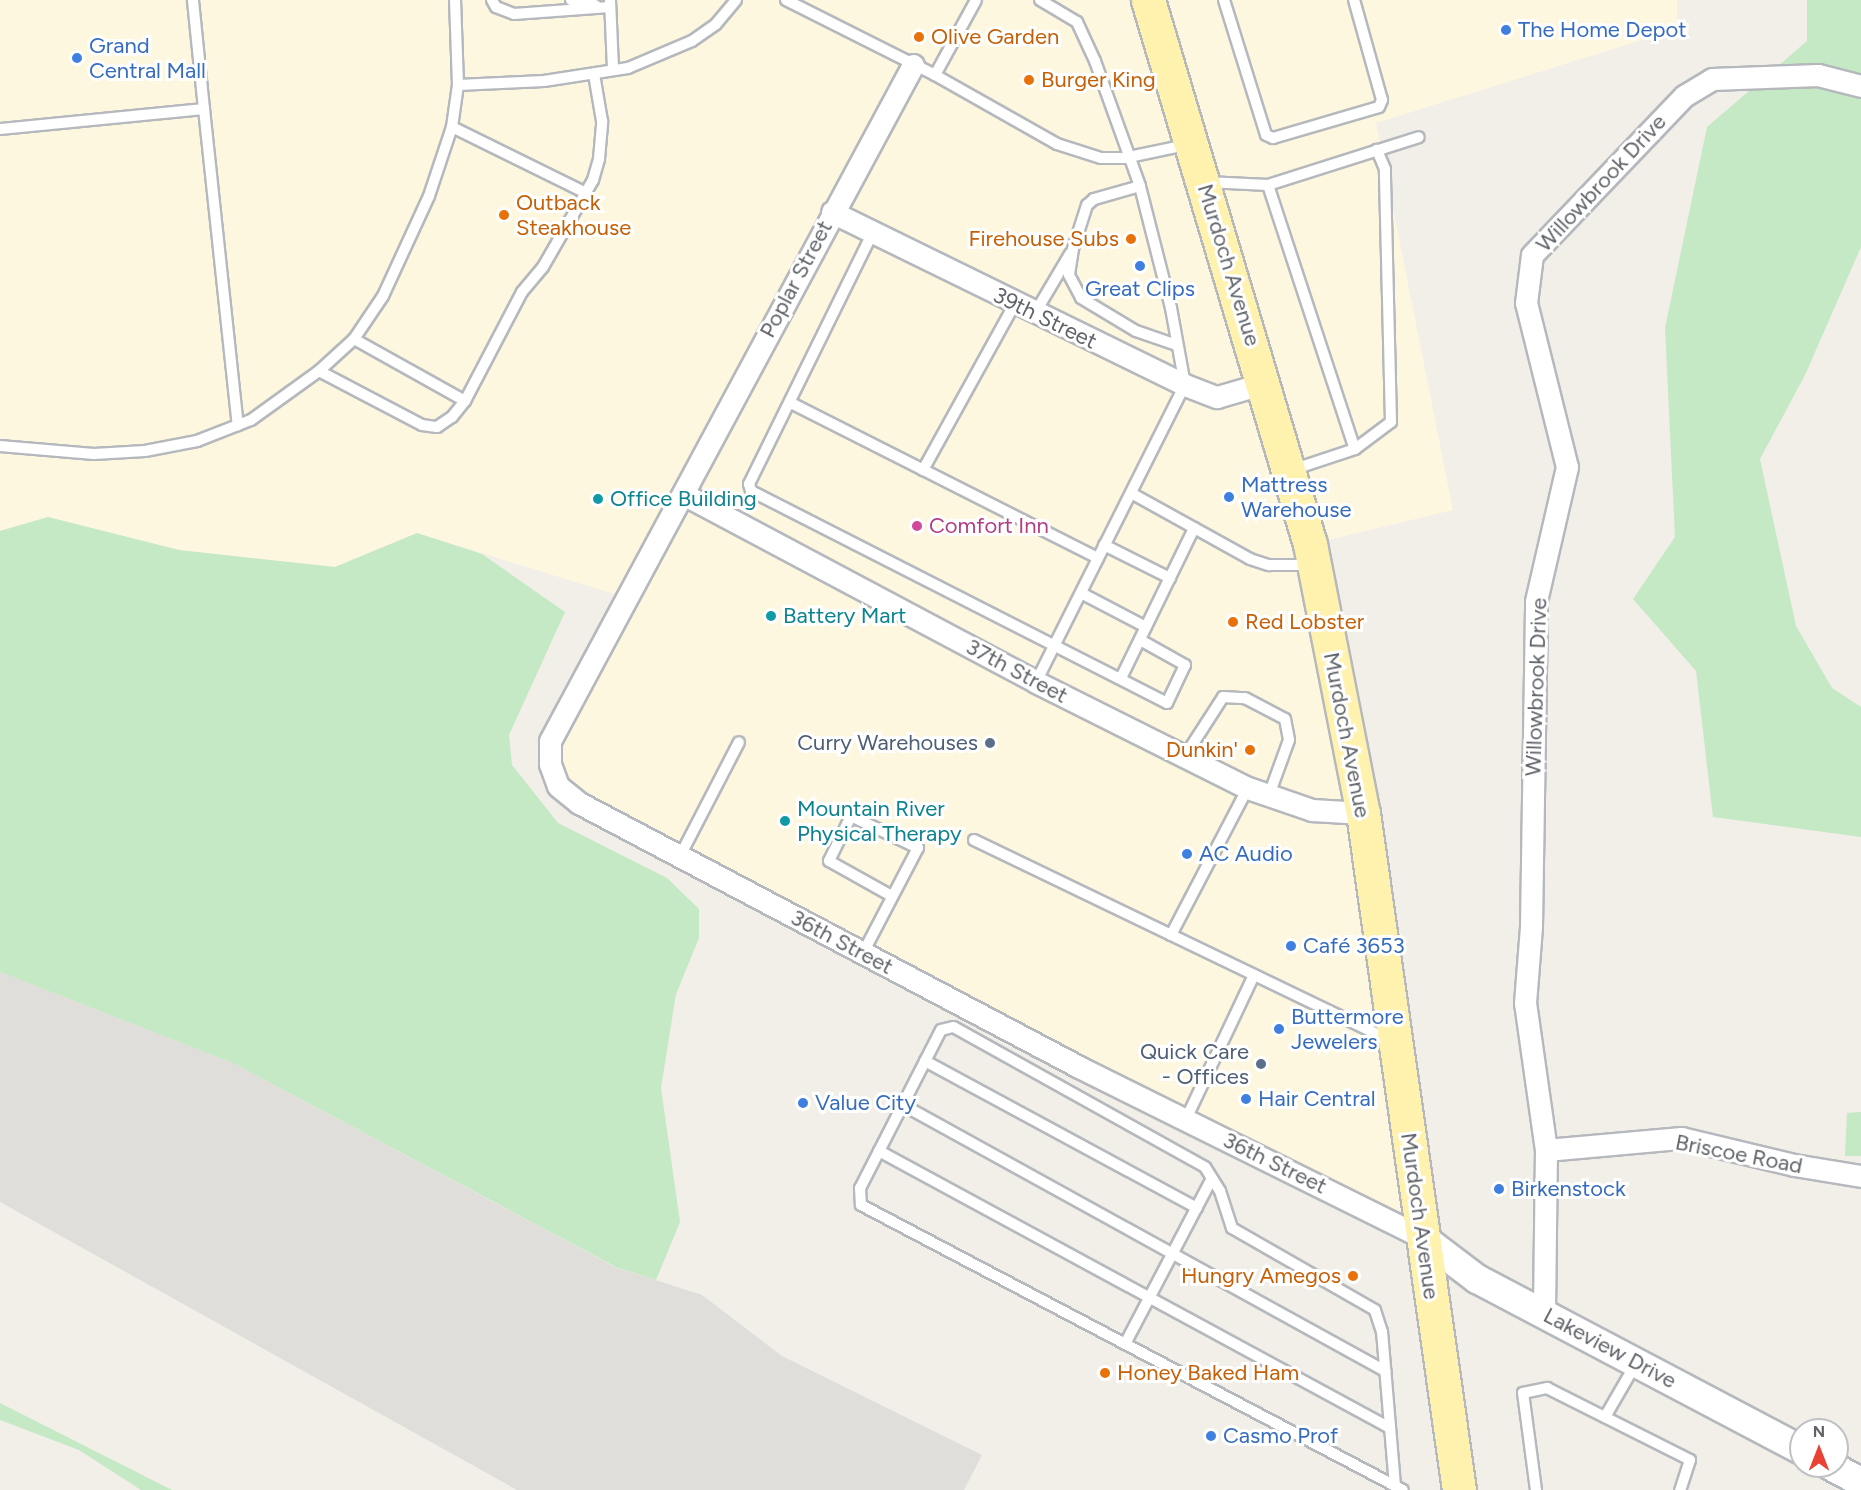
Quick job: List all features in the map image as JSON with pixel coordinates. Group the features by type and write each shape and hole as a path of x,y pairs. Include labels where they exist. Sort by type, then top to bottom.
{"main road":[{"name":"Murdoch Avenue","path":"1148,0 1265,383 1315,565 1363,813 1459,1490"}],"street":[{"name":"Poplar Street","path":"683,494 832,212 913,65"},
{"name":"Willowbrook Drive","path":"1544,1312 1545,1150 1525,1003 1531,926 1536,601 1567,467 1526,303 1532,255 1684,96 1712,79 1818,75 1861,86"},
{"name":"39th Street","path":"832,212 1185,385 1217,397 1265,383"},
{"name":"37th Street","path":"683,494 1036,682 1248,788 1312,810 1363,813"},
{"name":"36th Street","path":"683,494 550,741 550,764 558,786 579,802 1079,1067 1423,1238"},
{"name":"Briscoe Road","path":"1545,1150 1682,1138 1794,1165 1861,1176"},
{"name":"Lakeview Drive","path":"1423,1238 1477,1279 1544,1312 1789,1444"}],"lane":[{"path":"193,0 238,425"},
{"path":"0,446 84,454 145,451 197,441 238,425 319,371 354,339 383,296 429,196 452,127 458,85 455,0"},
{"path":"492,0 496,8 514,14 610,4"},
{"path":"571,0 610,4"},
{"path":"458,85 594,74 664,56 692,41 716,24 736,0"},
{"path":"786,0 935,75 1057,144 1101,158 1131,158 1192,144"},
{"path":"935,75 976,0"},
{"path":"1036,682 1185,385 1140,186 1131,158 1077,22 1040,0"},
{"path":"1224,0 1266,135 1273,138 1379,107 1382,100 1354,0"},
{"path":"610,4 613,70"},
{"path":"319,371 422,425 437,427 452,417 465,401 522,292 543,267 586,193 599,159 602,121 594,74"},
{"path":"0,129 204,109"},
{"path":"452,127 586,193"},
{"path":"1204,182 1268,185 1419,137"},
{"path":"1289,470 1355,449 1391,422 1385,169 1377,150"},
{"path":"1268,185 1355,449"},
{"path":"1140,186 1094,199 1087,205 1073,249 1070,275 1081,298 1136,331 1177,345"},
{"path":"873,232 791,403 749,484 752,491 1167,703 1185,666 1140,640"},
{"path":"1035,313 1073,249"},
{"path":"923,470 1015,303"},
{"path":"354,339 465,401"},
{"path":"791,403 1098,558"},
{"path":"1131,493 1250,559 1269,565 1315,565"},
{"path":"1121,678 1194,528"},
{"path":"1104,545 1170,578"},
{"path":"1080,593 1146,627"},
{"path":"1185,756 1223,697 1245,698 1285,719 1289,740 1269,795"},
{"path":"680,856 739,742"},
{"path":"1171,935 1248,788"},
{"path":"864,953 918,848 851,816 829,861 892,896"},
{"path":"974,840 1395,1043"},
{"path":"1186,1119 1254,975"},
{"path":"953,1027 1205,1167 1212,1178 1232,1228 1375,1310 1399,1488 861,1205 860,1188 941,1030 953,1027"},
{"path":"925,1062 1197,1208"},
{"path":"903,1105 1176,1253 1385,1371"},
{"path":"879,1151 1390,1428"},
{"path":"1125,1344 1176,1253 1212,1178"},
{"path":"1605,1417 1636,1362"},
{"path":"1536,1490 1526,1389 1547,1388 1690,1460 1680,1490"}],"shaded area":[{"path":"0,0 1677,0 1677,29 1376,123 1453,510 1311,544 1423,1238 579,803 550,764 627,598 417,533 335,567 179,550 48,517 0,531"},
{"path":"0,972 233,1063 615,1267 702,1295 782,1356 982,1455 964,1490 517,1490 0,1202"}],"green space":[{"path":"1807,0 1861,0 1861,247 1805,375 1760,459 1796,626 1832,688 1861,707 1861,837 1713,817 1696,671 1633,599 1675,537 1665,328 1707,127 1807,41"},
{"path":"48,517 179,550 335,567 417,533 482,554 565,612 509,735 512,765 558,823 667,878 699,909 699,938 676,994 661,1088 680,1222 656,1280 616,1267 233,1063 0,972 0,531"},
{"path":"1861,1112 1861,1156 1845,1156 1847,1113"},
{"path":"0,1403 172,1490 141,1490 79,1450 0,1420"}],"place":[{"name":"The Home Depot","path":"1506,30"},
{"name":"Olive Garden","path":"919,37"},
{"name":"Grand Central Mall","path":"77,58"},
{"name":"Burger King","path":"1029,80"},
{"name":"Outback Steakhouse","path":"504,215"},
{"name":"Firehouse Subs","path":"1131,239"},
{"name":"Great Clips","path":"1140,266"},
{"name":"Mattress Warehouse","path":"1229,497"},
{"name":"Office Building","path":"598,499"},
{"name":"Comfort Inn","path":"917,526"},
{"name":"Battery Mart","path":"771,616"},
{"name":"Red Lobster","path":"1233,622"},
{"name":"Curry Warehouses","path":"990,743"},
{"name":"Dunkin'","path":"1250,750"},
{"name":"Mountain River Physical Therapy","path":"785,821"},
{"name":"AC Audio","path":"1187,854"},
{"name":"Café 3653","path":"1291,946"},
{"name":"Buttermore Jewelers","path":"1279,1029"},
{"name":"Quick Care - Offices","path":"1261,1064"},
{"name":"Hair Central","path":"1246,1099"},
{"name":"Value City","path":"803,1103"},
{"name":"Birkenstock","path":"1499,1189"},
{"name":"Hungry Amegos","path":"1353,1276"},
{"name":"Honey Baked Ham","path":"1105,1373"},
{"name":"Casmo Prof","path":"1211,1436"}]}
